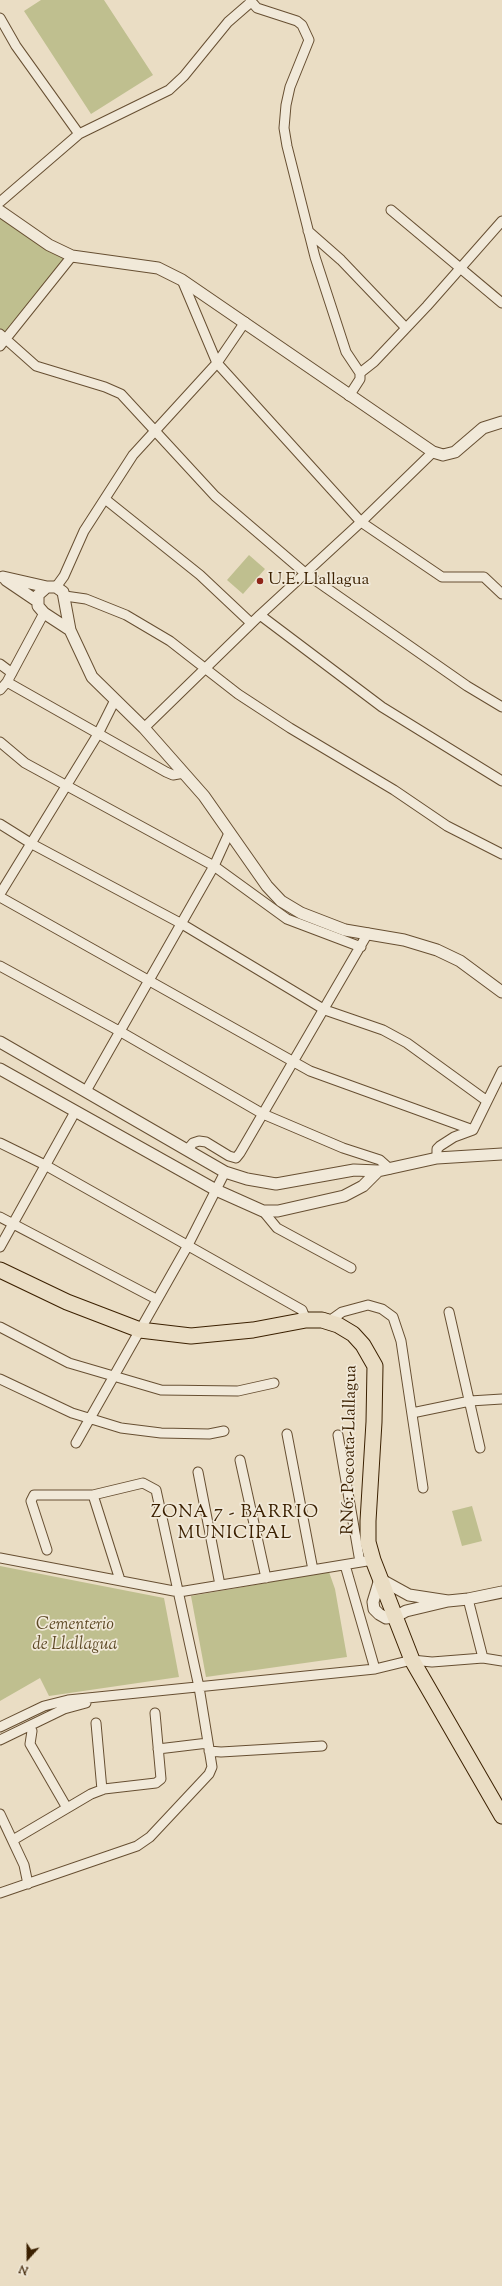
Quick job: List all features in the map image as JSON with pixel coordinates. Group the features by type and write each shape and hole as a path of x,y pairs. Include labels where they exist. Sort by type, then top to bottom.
{"highway":[{"name":"RN6: Pocoata-Llallagua","path":"0,1270 67,1302 140,1330 191,1336 253,1330 306,1320 328,1322 353,1334 371,1356 375,1366 374,1422 366,1561 390,1587 397,1618 412,1660 502,1816"}],"street":[{"path":"0,202 79,134 169,90 184,76 228,22 250,1 257,8 297,21 302,25 309,40 290,87 286,105 284,128 308,231 346,352 360,373"},
{"path":"0,18 16,46 79,134"},
{"path":"391,210 502,303"},
{"path":"0,211 49,245 72,256 158,268 182,280 245,322 349,396 433,452 443,454 454,452 483,428 502,422"},
{"path":"349,396 357,384 360,373 374,362 406,328 502,221"},
{"path":"308,231 341,260 406,328"},
{"path":"72,256 2,340 36,366 105,387 121,394 155,429 173,452 215,496 305,573 467,686 502,707"},
{"path":"182,280 217,363 361,522 432,572 442,577 484,577 502,594"},
{"path":"37,601 38,595 51,587 64,576 84,530 133,455 155,429 217,363 245,322"},
{"path":"144,728 206,669 251,623 361,522 433,452"},
{"path":"105,499 200,575 251,623"},
{"path":"1,577 51,587 65,600 70,630 92,677 144,728 204,796 267,886 282,901 301,913 345,930 404,940 438,950 460,961 502,992"},
{"path":"1,577 37,601 46,614 70,630"},
{"path":"65,600 86,599 126,615 170,641 238,694 290,728 394,790 447,826 502,854"},
{"path":"46,614 55,614 62,611 65,600"},
{"path":"0,690 7,682 46,614"},
{"path":"260,615 382,707 502,781"},
{"path":"0,664 12,672"},
{"path":"7,682 166,772 173,775 184,774"},
{"path":"0,894 98,734 115,700"},
{"path":"0,742 25,763 214,866 287,919 360,947"},
{"path":"0,824 32,844 182,924 325,1010 383,1030 407,1044 487,1101"},
{"path":"86,1091 182,924 214,866 229,833"},
{"path":"0,897 310,1071 473,1130"},
{"path":"188,1149 193,1143 206,1142 229,1156 236,1158 325,1010 368,933"},
{"path":"0,966 121,1032 263,1114 343,1148 380,1160 390,1168"},
{"path":"0,1042 188,1149 225,1172 246,1179 276,1184 354,1170 378,1171 437,1158 502,1154"},
{"path":"0,1069 216,1190 263,1211 278,1211 344,1196 363,1186 378,1171"},
{"path":"437,1158 437,1149 440,1146 454,1136 473,1130 502,1071"},
{"path":"0,1247 14,1225 45,1165 75,1112"},
{"path":"0,1143 45,1165 187,1247 302,1310 306,1320"},
{"path":"76,1443 156,1299 187,1247 225,1172"},
{"path":"263,1211 277,1228 351,1268"},
{"path":"0,1217 156,1299"},
{"path":"328,1322 342,1312 368,1305 382,1309 394,1317 401,1341 423,1488"},
{"path":"449,1312 480,1448"},
{"path":"0,1327 69,1363 113,1378 161,1390 238,1391 274,1383"},
{"path":"0,1378 89,1420 121,1428 160,1433 208,1434 224,1431"},
{"path":"412,1412 470,1401 502,1399"},
{"path":"287,1434 313,1570"},
{"path":"0,1558 179,1592 366,1561 338,1435"},
{"path":"240,1460 266,1578"},
{"path":"198,1472 220,1585"},
{"path":"0,1893 137,1846 150,1837 209,1774 212,1767 199,1687 156,1490 143,1483 93,1495 34,1495 31,1500 47,1550"},
{"path":"93,1495 120,1580"},
{"path":"345,1565 375,1669"},
{"path":"448,1601 409,1596 390,1587 380,1592 373,1602 374,1609 379,1614 397,1618 448,1601 468,1599 502,1592"},
{"path":"468,1599 483,1658"},
{"path":"0,1727 44,1706 68,1700 375,1669 412,1660 432,1662 483,1658 502,1661"},
{"path":"0,1740 64,1709 102,1697"},
{"path":"13,1840 91,1794 102,1790 156,1783 161,1778 154,1713"},
{"path":"96,1723 102,1790"},
{"path":"32,1731 30,1744 67,1808"},
{"path":"158,1749 209,1747 221,1752 322,1746"},
{"path":"0,1814 24,1865 28,1884"}],"green space":[{"path":"41,0 104,0 153,75 91,114 24,11"},
{"path":"0,211 72,256 5,340 0,334"},
{"path":"249,555 265,569 243,594 227,580"},
{"path":"472,1506 482,1541 462,1546 452,1511"},
{"name":"Cementerio de Llallagua","path":"0,1566 164,1598 179,1677 49,1696 40,1678 0,1701"},
{"path":"329,1572 335,1589 347,1657 206,1677 191,1596"}],"place":[{"name":"U.E. Llallagua","path":"260,581"}],"district":[{"name":"ZONA 7 - BARRIO MUNICIPAL","path":"235,1524"}]}
